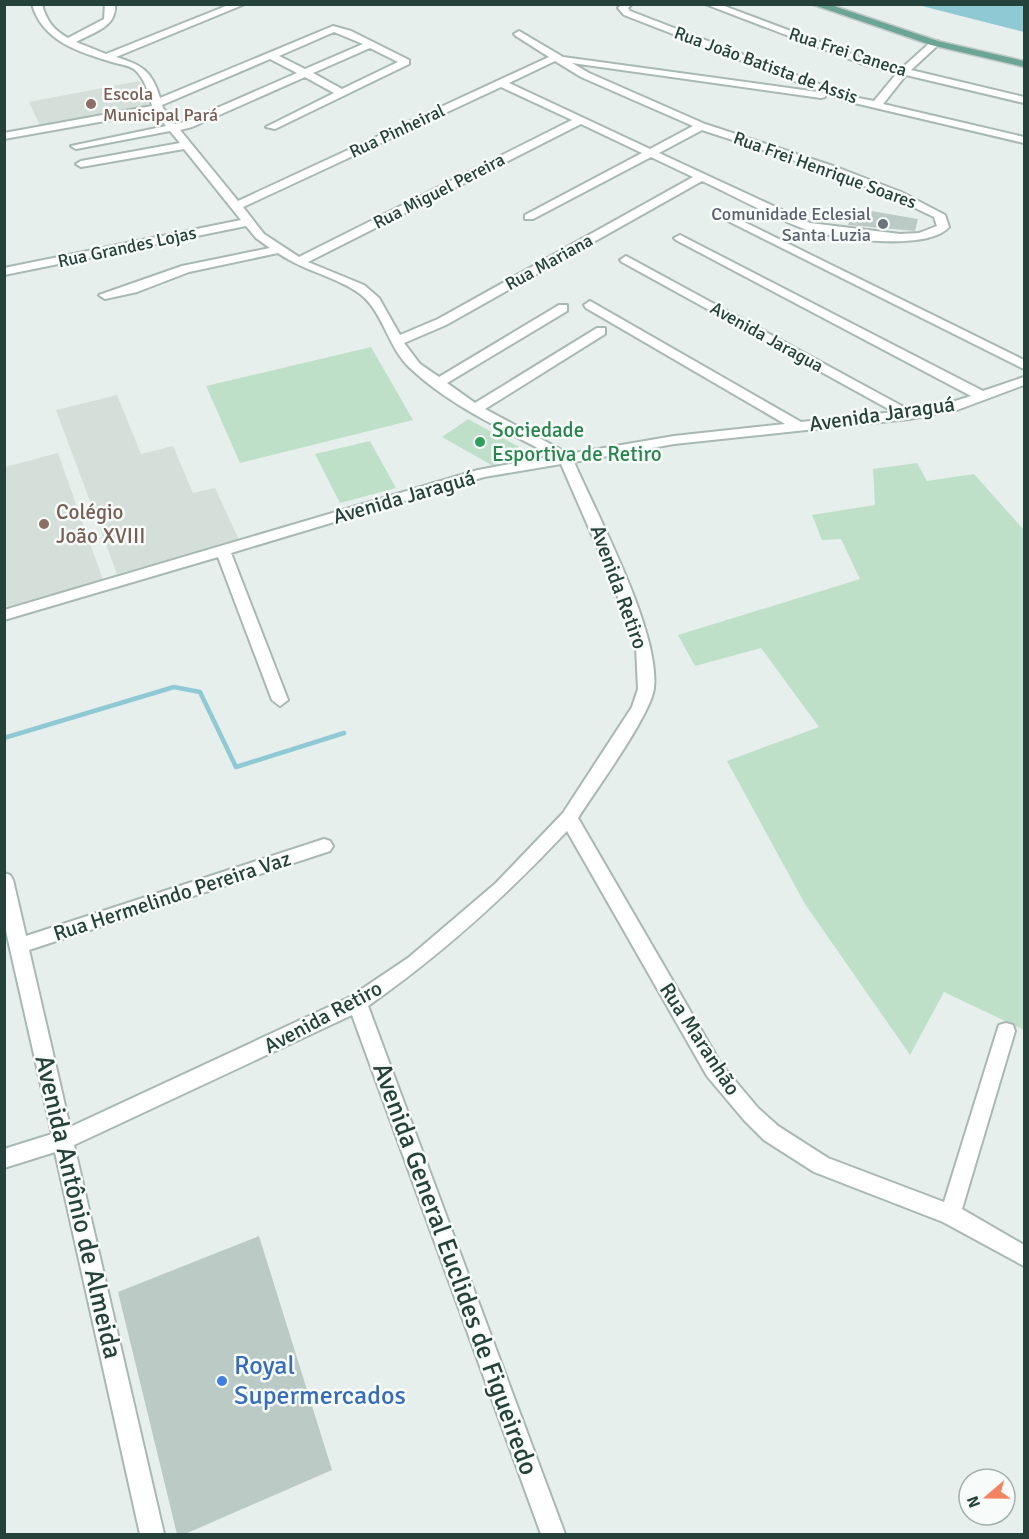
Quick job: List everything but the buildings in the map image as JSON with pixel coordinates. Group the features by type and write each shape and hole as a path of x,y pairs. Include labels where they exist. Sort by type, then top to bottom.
{"main road":[{"path":"816,4 935,43 1024,64"}],"street":[{"path":"37,4 40,21 47,30 68,42 137,68 146,75 157,106 174,129 249,222 277,250 298,262 347,281 368,294 384,315 397,341 416,367 475,409 565,458"},
{"path":"68,42 108,21 111,16 110,4"},
{"path":"109,56 241,4"},
{"name":"Rua João Batista de Assis","path":"628,4 623,8 627,13 850,99 1024,140"},
{"name":"Rua Frei Caneca","path":"709,4 868,63 1024,100"},
{"path":"4,136 157,106 270,54 333,30 341,30 406,64 271,127"},
{"name":"Rua Frei Henrique Soares","path":"501,83 786,218 834,232 927,237 937,234 944,227 939,215 897,194 832,169 701,126 585,75 519,34"},
{"path":"877,104 903,72 935,43"},
{"path":"76,146 174,129 371,44"},
{"path":"270,54 343,93"},
{"path":"558,57 850,99"},
{"name":"Rua Pinheiral","path":"237,206 558,57"},
{"name":"Rua Miguel Pereira","path":"298,262 579,121"},
{"path":"529,217 648,152 701,126"},
{"path":"81,164 186,145"},
{"name":"Rua Mariana","path":"397,341 442,322 699,178"},
{"path":"728,217 1024,365"},
{"name":"Rua Grandes Lojas","path":"4,272 249,222"},
{"path":"680,238 984,397"},
{"path":"105,295 133,289 186,269 277,250"},
{"name":"Avenida Jaragua","path":"626,260 909,415"},
{"path":"590,305 798,426"},
{"path":"437,384 563,308"},
{"path":"475,409 601,331"},
{"name":"Avenida Jaraguá","path":"4,615 483,474 674,440 909,415 984,397 1024,381"},
{"name":"Avenida Retiro","path":"4,1159 63,1140 234,1063 357,1003 414,964 493,896 569,818 640,708 646,689 646,671 644,647 620,581 565,458"},
{"path":"223,550 280,700"},
{"name":"Rua Maranhão","path":"569,818 708,1060 751,1114 771,1133 821,1165 950,1214 1024,1256"},
{"name":"Rua Hermelindo Pereira Vaz","path":"19,946 324,846"},
{"name":"Avenida Antônio de Almeida","path":"4,880 152,1534"},
{"name":"Avenida General Euclides de Figueiredo","path":"357,1003 553,1534"},
{"path":"950,1214 1006,1031"}],"shaded area":[{"name":"Escola Municipal Pará","path":"139,81 153,106 41,128 29,102"},
{"path":"117,395 141,454 173,446 193,493 215,488 239,540 117,574 56,410"},
{"name":"Colégio João XVIII","path":"58,453 103,580 5,607 5,467"}],"green space":[{"path":"371,347 413,420 240,463 206,386"},
{"name":"Sociedade Esportiva de Retiro","path":"468,419 519,447 493,466 442,437"},
{"path":"370,441 396,488 340,503 315,454"},
{"path":"917,463 927,481 974,474 1024,530 1024,1030 944,992 910,1055 805,904 727,761 819,727 761,648 695,666 678,635 860,579 841,539 822,540 812,515 875,505 873,469"}],"water":[{"path":"918,5 1024,5 1024,32"}],"waterway":[{"path":"4,738 174,687 200,692 236,767 344,733"}],"place":[{"name":"Escola Municipal Pará","path":"91,104"},
{"name":"Comunidade Eclesial Santa Luzia","path":"883,224"},
{"name":"Sociedade Esportiva de Retiro","path":"480,442"},
{"name":"Colégio João XVIII","path":"44,524"},
{"name":"Royal Supermercados","path":"222,1381"}]}
